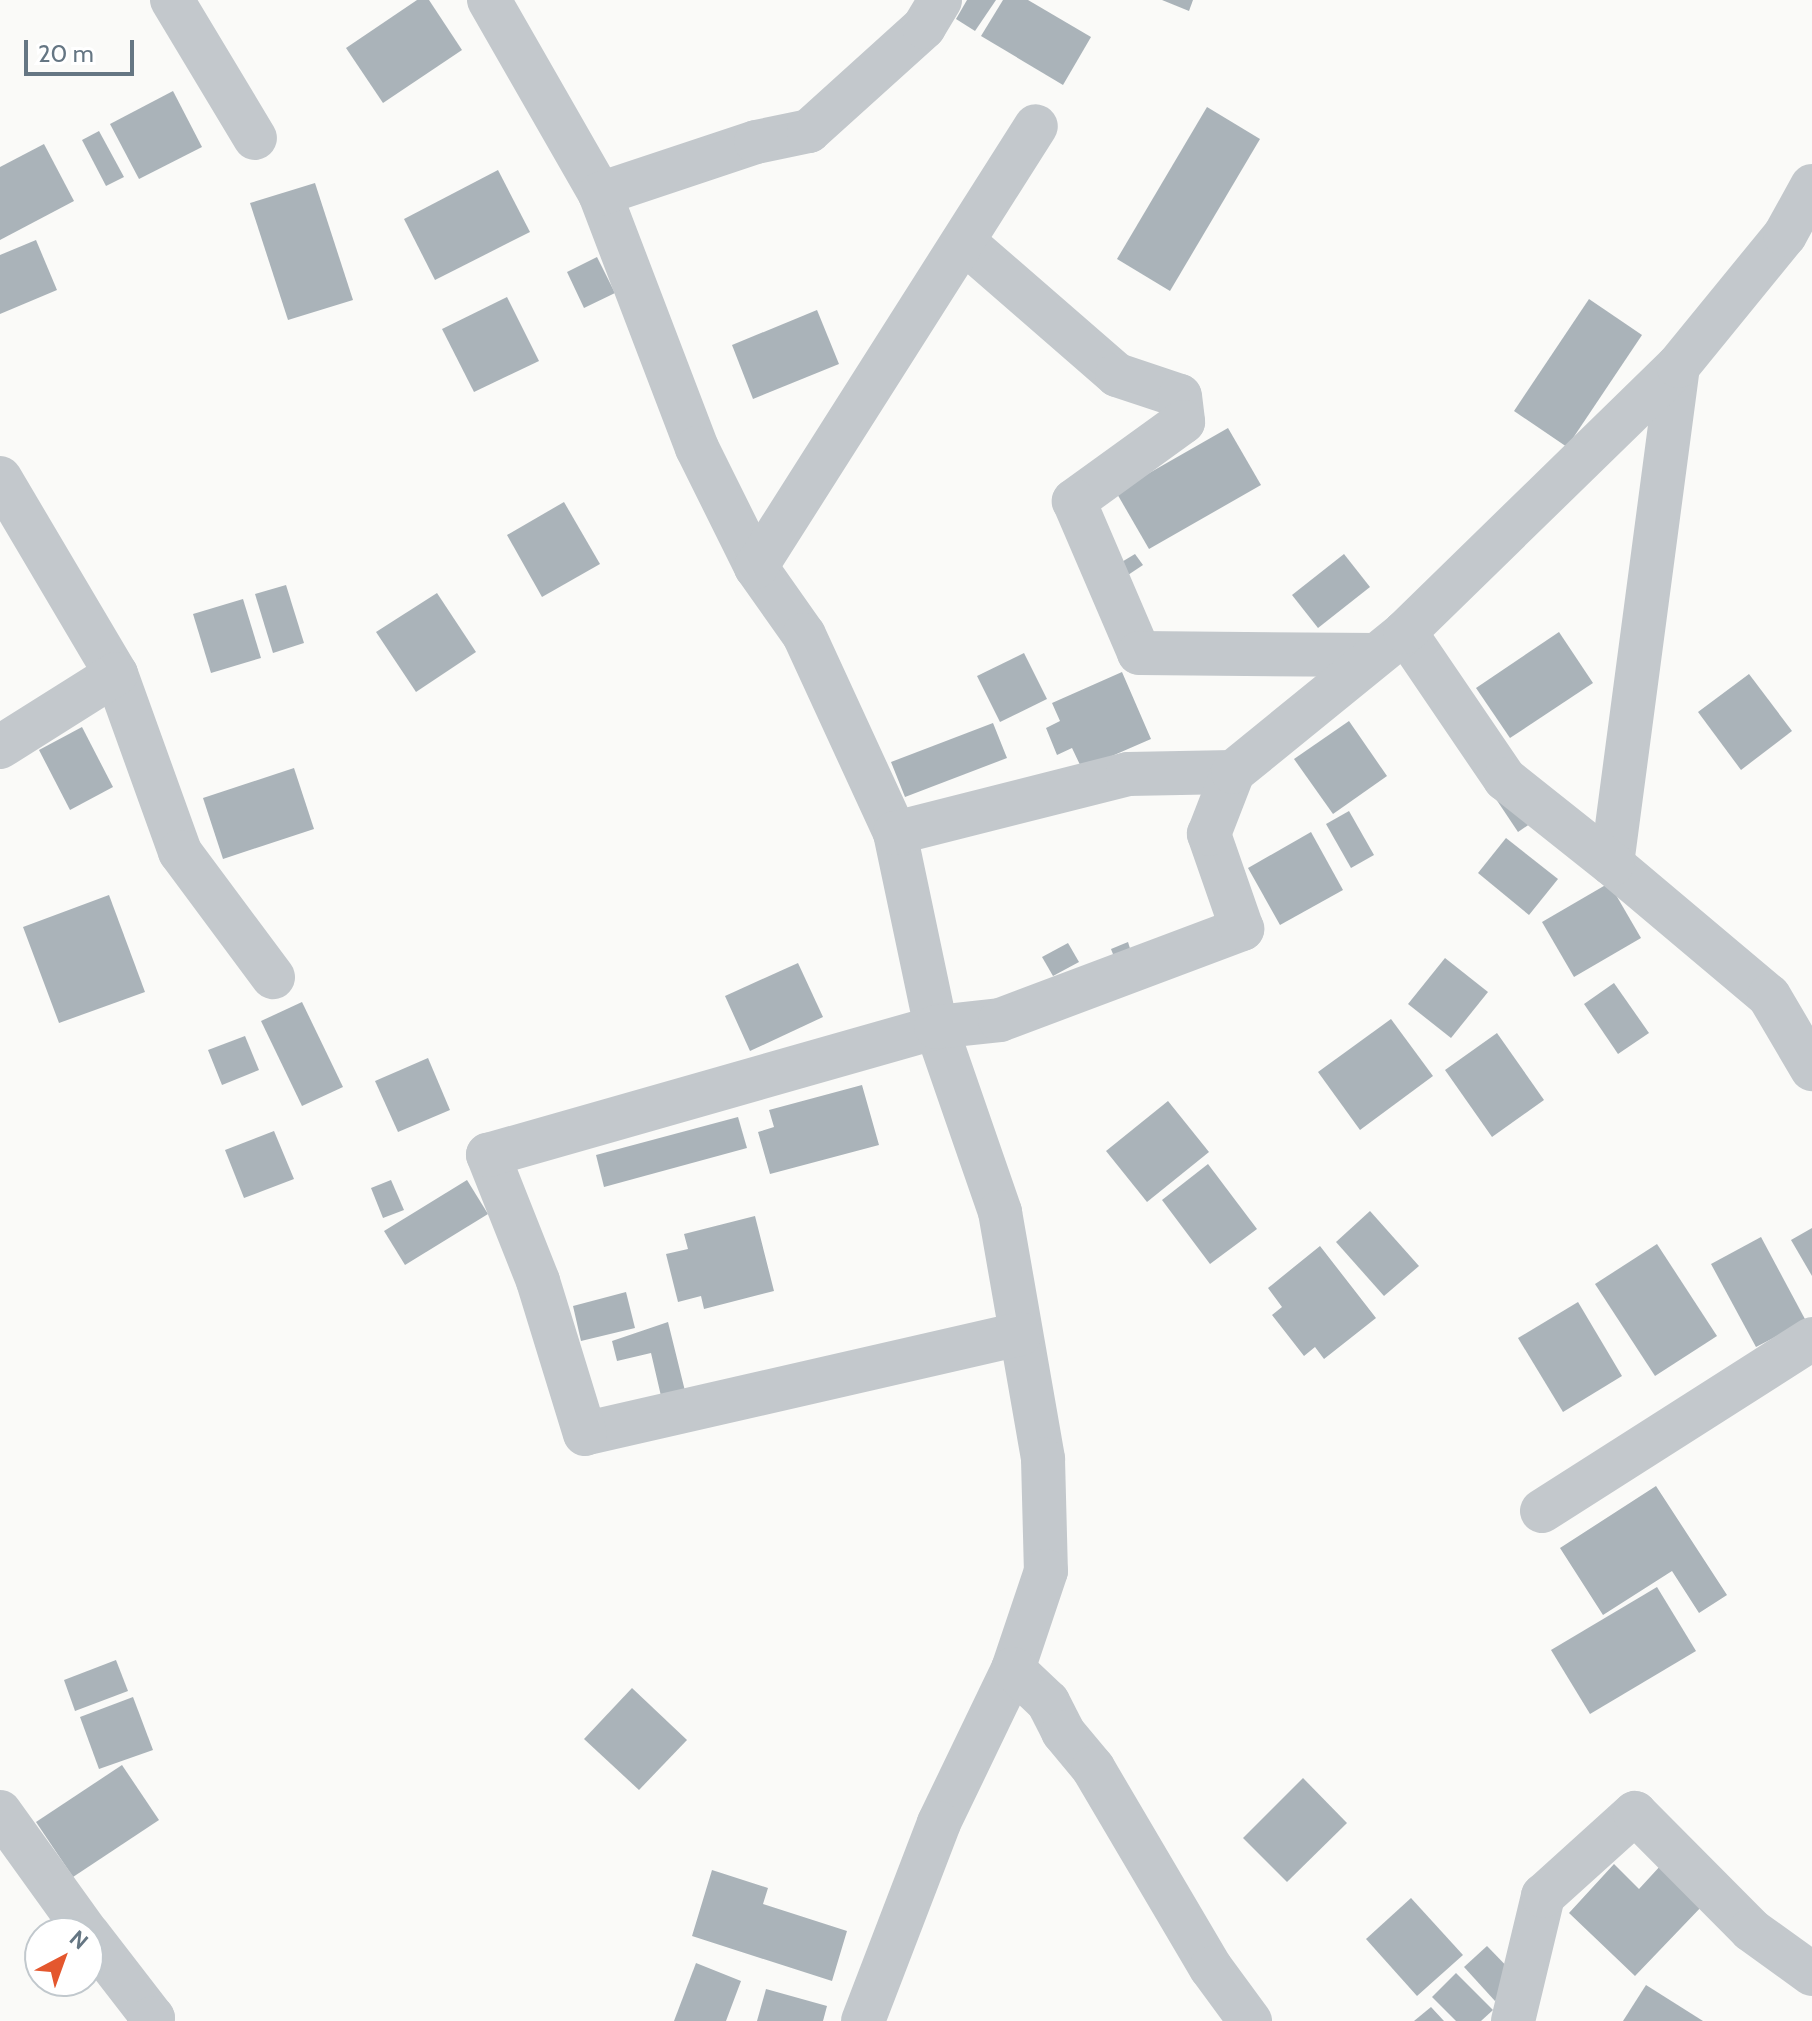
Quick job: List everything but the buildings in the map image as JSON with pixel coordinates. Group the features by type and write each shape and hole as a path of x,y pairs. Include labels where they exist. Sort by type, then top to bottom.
{"street":[{"path":"172,0 255,138"},
{"path":"489,0 600,194 697,448 756,567 804,635 895,833 936,1027 1000,1212 1043,1459 1046,1571 1013,1669 939,1823 863,2021"},
{"path":"600,194 756,142 809,131 924,27 940,0"},
{"path":"756,567 1036,126"},
{"path":"1020,1334 585,1434 538,1281 488,1155 936,1027 1000,1020 1242,929 1209,834 1233,772 1390,644 1678,366 1798,233 1812,186"},
{"path":"964,242 1117,375 1180,396 1183,422 1074,501 1139,653 1390,644"},
{"path":"1612,864 1678,366"},
{"path":"0,478 116,674 180,852 273,977"},
{"path":"1390,644 1505,779 1769,996 1812,1069"},
{"path":"0,747 116,674"},
{"path":"895,833 1128,774 1233,772"},
{"path":"1542,1511 1812,1339"},
{"path":"1013,1669 1048,1702 1063,1732 1093,1768 1211,1968 1250,2021"},
{"path":"0,1812 76,1917"},
{"path":"1513,2021 1543,1896 1635,1813 1751,1930 1812,1974"},
{"path":"104,1954 153,2018 149,2021"}]}
